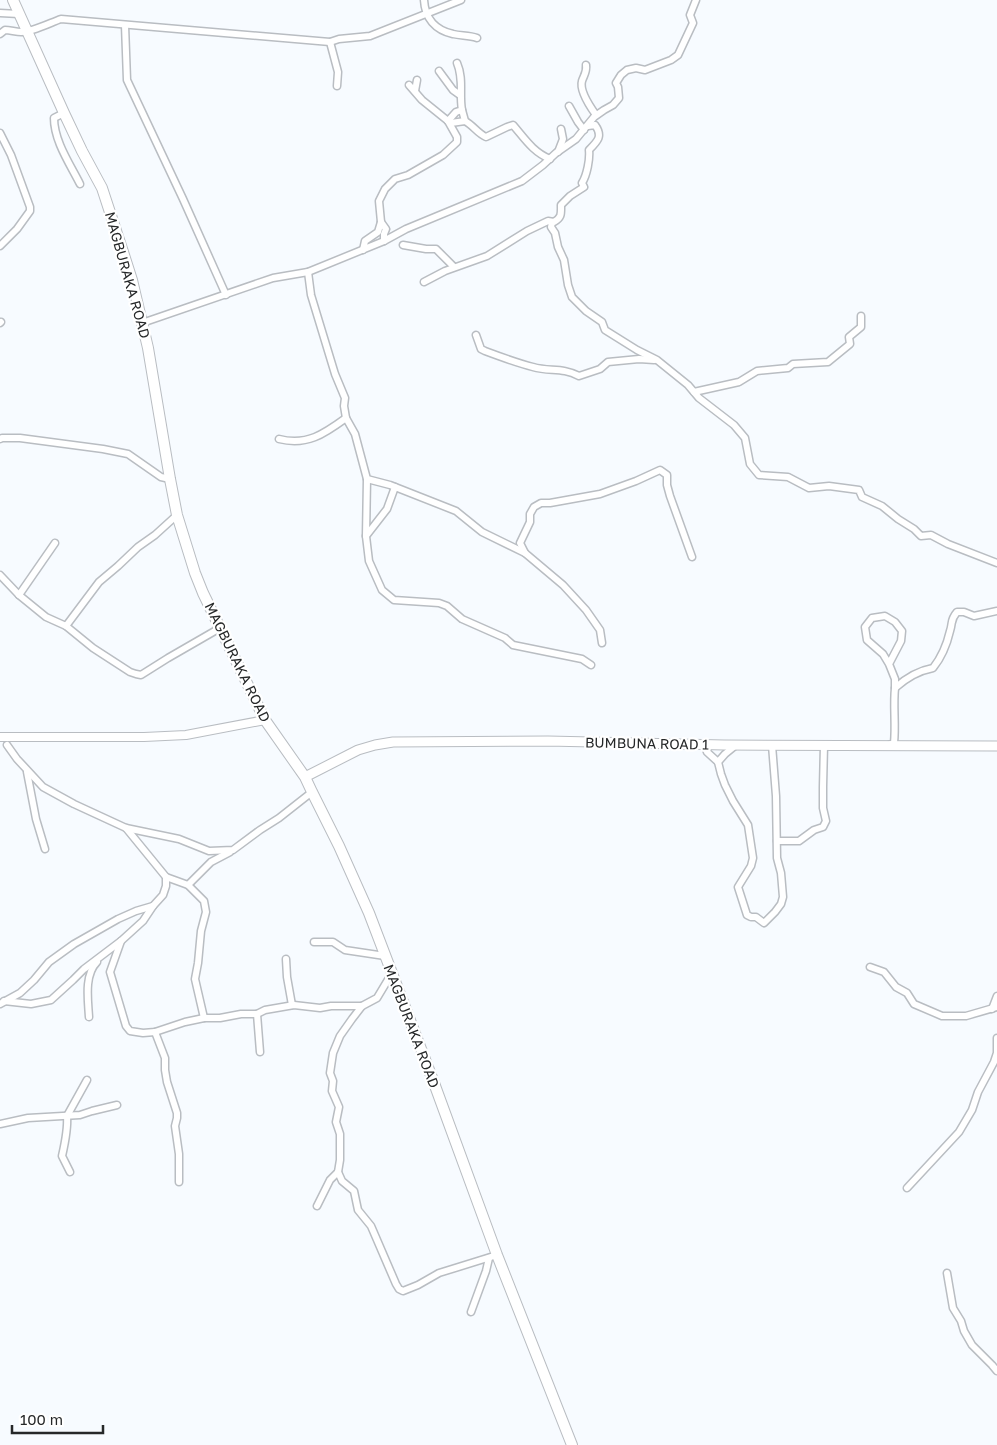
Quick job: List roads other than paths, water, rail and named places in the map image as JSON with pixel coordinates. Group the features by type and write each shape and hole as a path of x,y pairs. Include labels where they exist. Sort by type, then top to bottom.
{"main road":[{"name":"MAGBURAKA ROAD","path":"13,0 64,113 102,188 132,280 148,348 177,515 195,573 265,720 305,777 369,913 493,1256 572,1445"},
{"name":"BUMBUNA ROAD 1","path":"305,777 358,750 393,742 548,741 824,746 997,746"}],"street":[{"path":"424,0 426,14 435,26 453,34 477,38"},
{"path":"0,34 4,30 27,32 61,18 330,42 370,36 461,0"},
{"path":"142,322 273,278 308,272 384,241 414,225 522,181 576,139 596,115 613,105 619,98 616,83 627,70 636,68 645,70 671,60 678,55 693,23 690,15 696,0"},
{"path":"0,13 19,14"},
{"path":"125,25 127,80 226,295"},
{"path":"330,42 338,72 337,86"},
{"path":"457,64 465,121"},
{"path":"586,65 587,70 581,84 590,107 596,115"},
{"path":"439,70 453,90 460,95"},
{"path":"415,90 417,80"},
{"path":"409,85 422,100 451,123 465,121 473,125 477,133 486,137 513,125 530,147 550,159"},
{"path":"569,106 578,122 586,128"},
{"path":"448,120 456,112 462,110"},
{"path":"64,113 54,118 54,127 61,146 80,184"},
{"path":"363,250 365,241 378,232 381,222 379,201 385,190 395,179 408,175 443,155 457,142 458,137 448,120"},
{"path":"424,282 454,267 486,256 527,231 548,221 552,222 559,219 562,216 561,205 570,196 584,187 582,183 590,155 589,150 598,140 597,126 586,128"},
{"path":"558,152 563,139 562,129"},
{"path":"0,133 11,155 30,211 17,229 0,246"},
{"path":"381,222 386,229 384,241"},
{"path":"552,222 551,227 555,233 558,247 564,260 572,298 602,322 605,330 637,350 658,360 699,398 734,425 745,438 750,464 759,475 788,477 809,488 829,486 859,490 862,497 882,506 921,536 931,535 948,544 997,563"},
{"path":"403,245 436,249 454,267"},
{"path":"308,272 310,295 330,359 345,398 346,418 355,434 367,479 366,536 369,561 382,590 394,600 439,603 447,606 462,619 505,638 513,645 582,660 592,665"},
{"path":"694,392 739,382 757,371 788,368 793,364 828,362 850,344 849,337 861,327 862,316"},
{"path":"476,335 481,349 485,352 535,368 558,369 579,376 600,369 608,362 639,359 658,360"},
{"path":"279,439 290,442 313,439 346,418"},
{"path":"0,440 2,438 20,438 128,454 162,476 170,479"},
{"path":"520,544 530,522 530,514 534,506 541,503 600,494 660,470 667,475 670,496 692,557"},
{"path":"367,479 395,487 456,511 482,532 526,553 564,585 586,610 600,630 602,643"},
{"path":"366,536 387,509 395,487"},
{"path":"66,626 99,582 177,515"},
{"path":"19,595 55,543"},
{"path":"508,544 520,544"},
{"path":"520,544 526,553"},
{"path":"0,576 19,595 46,617 66,626 93,648 136,674 141,674 220,628"},
{"path":"894,688 910,676 933,668 939,660 950,631 952,618 957,612 964,612 974,616 997,611"},
{"path":"889,664 901,641 902,630 895,622 885,616 872,618 865,626 867,640 883,654 895,679 893,705 894,743 889,745"},
{"path":"0,737 144,737 186,735 265,720"},
{"path":"704,744 707,752 718,762 725,785 748,825 753,858 751,866 738,888 748,915 756,917 764,923 781,904 783,897 781,873 777,858 776,796 772,745"},
{"path":"7,745 27,771 43,787 84,810 126,828 179,839 209,851 233,850"},
{"path":"718,762 737,745"},
{"path":"777,841 799,841 814,830 823,828 826,821 823,808 824,746"},
{"path":"27,771 36,819 45,849"},
{"path":"31,793 43,787"},
{"path":"188,884 211,862 233,850 312,792"},
{"path":"126,828 166,878 188,884 204,901 206,912 201,931 195,979 204,1018"},
{"path":"1,1002 31,1004 50,1000 84,969 144,921 153,906 163,895 166,878"},
{"path":"1,1002 20,993 59,954 118,919 153,906"},
{"path":"121,941 110,972 126,1026 130,1031 155,1032 180,1023 204,1018 257,1014 265,1010 292,1005 320,1008 362,1006"},
{"path":"314,942 333,942 345,950 385,956"},
{"path":"88,1017 88,980 94,964 101,957"},
{"path":"286,959 292,1005"},
{"path":"870,967 884,972 896,987 908,993 914,1004 942,1016 966,1016 995,1008 997,996"},
{"path":"392,973 377,998 362,1006 340,1036 331,1061 332,1091 339,1107 336,1122 340,1134 338,1172 342,1181 354,1191 358,1210 370,1226 399,1289 403,1291 439,1273 493,1256"},
{"path":"257,1014 260,1052"},
{"path":"155,1032 165,1058 167,1082 177,1113 175,1126 179,1154 178,1182"},
{"path":"907,1188 959,1132 972,1110 978,1092 994,1062 997,1054 997,1038"},
{"path":"70,1172 62,1156 66,1116 87,1080"},
{"path":"0,1124 28,1118 80,1115 92,1110 117,1105"},
{"path":"317,1206 330,1180 338,1172"},
{"path":"471,1312 493,1256"},
{"path":"947,1273 954,1308 964,1331 972,1345 997,1371"}]}
